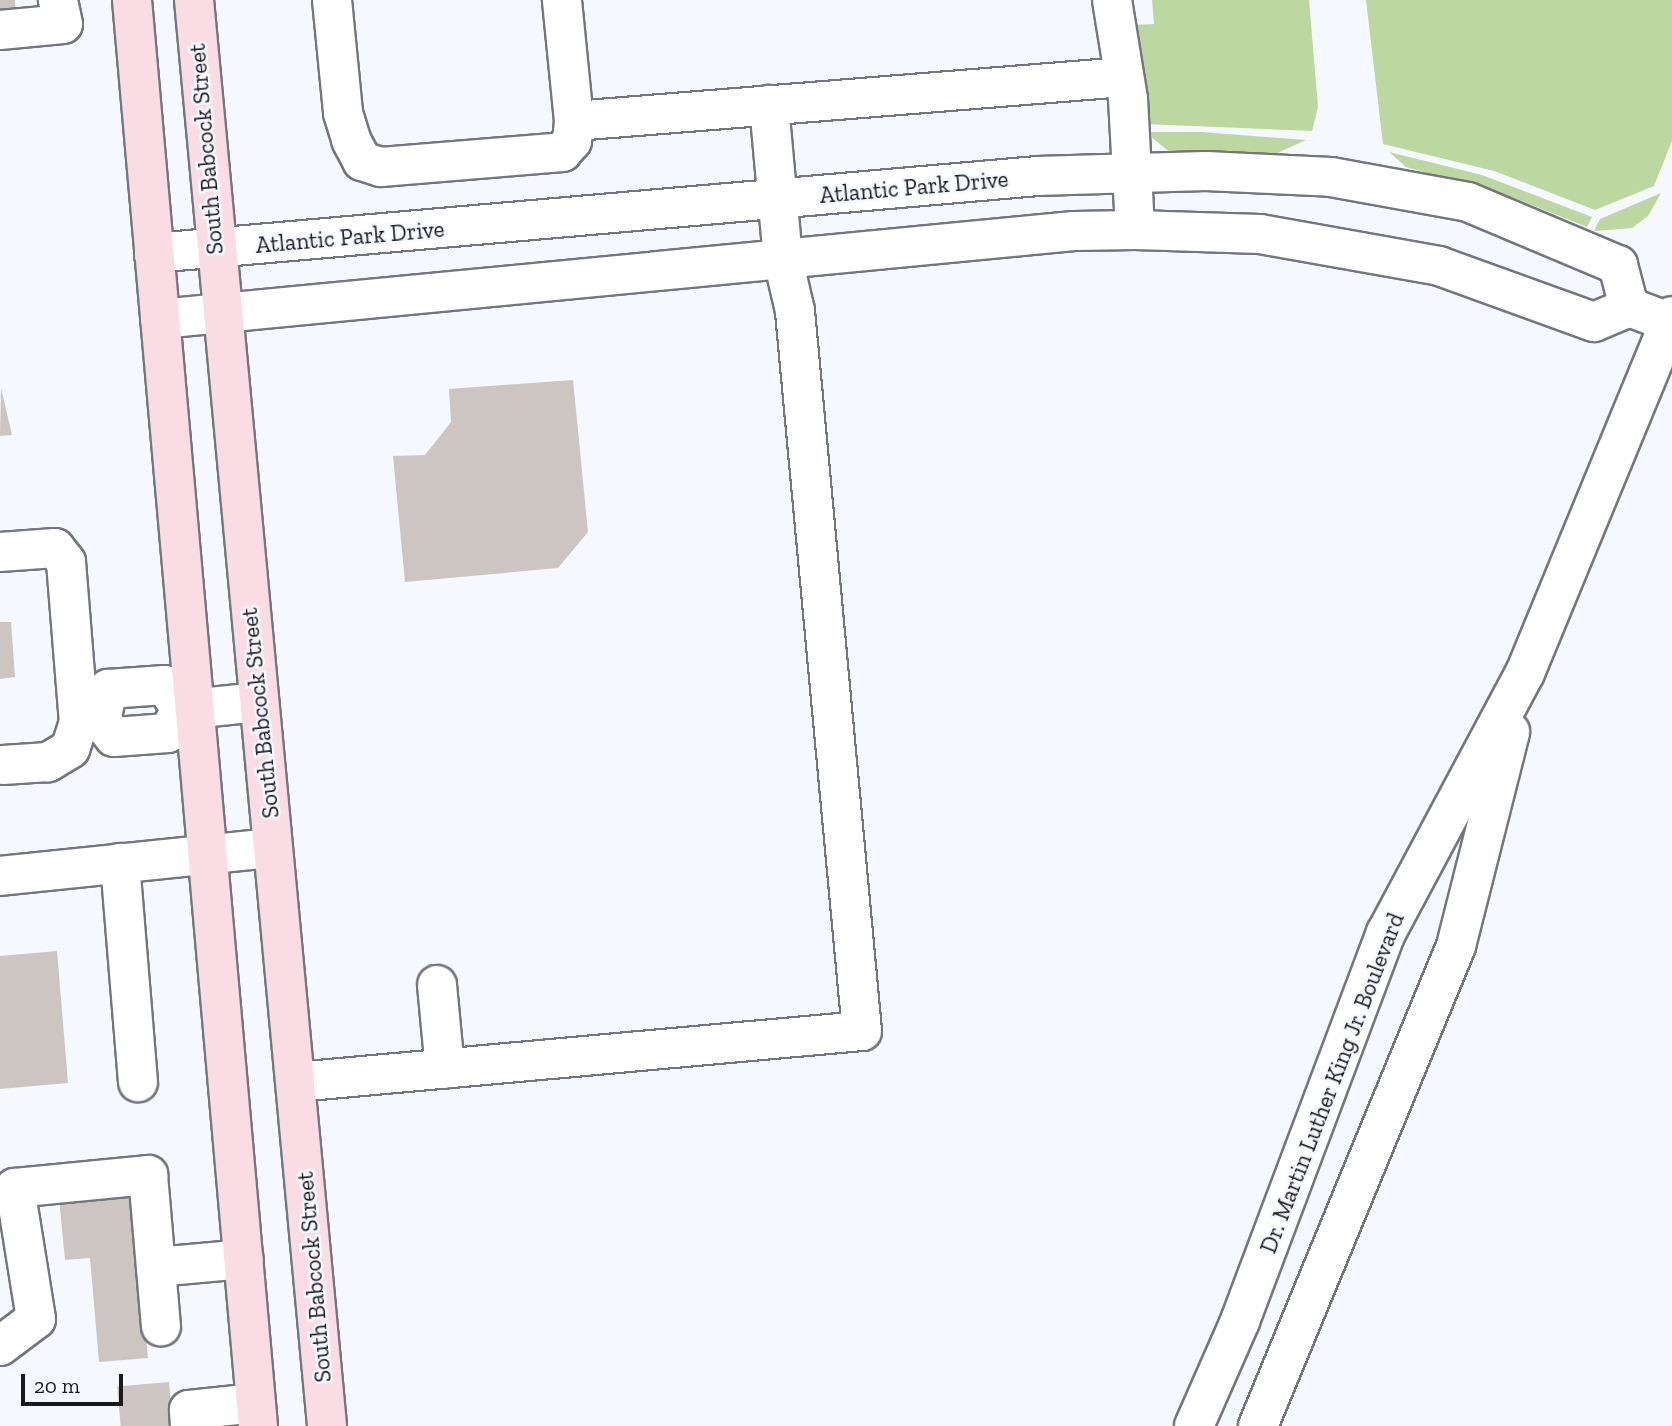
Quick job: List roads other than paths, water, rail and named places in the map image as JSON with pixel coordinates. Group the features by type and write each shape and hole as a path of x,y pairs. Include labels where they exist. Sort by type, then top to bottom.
{"main road":[{"path":"132,0 160,319 188,709 208,854 257,1415"},
{"name":"South Babcock Street","path":"194,0 221,314 327,1426"}],"street":[{"path":"0,30 63,24 58,0"},
{"path":"332,0 343,113 362,161 381,167 562,152 572,141 574,121 562,0"},
{"path":"1112,0 1135,173 1135,230"},
{"path":"574,121 1124,77"},
{"path":"296,1082 862,1031 795,311 783,259 769,105"},
{"name":"Atlantic Park Drive","path":"154,253 1037,176 1206,171 1331,177 1468,202 1618,265 1629,307"},
{"path":"160,319 1074,230 1135,230 1261,234 1439,266 1594,322 1629,307 1671,319"},
{"name":"Dr. Martin Luther King Jr. Boulevard","path":"1194,1426 1240,1321 1386,933 1525,673 1671,319"},
{"path":"0,552 55,548 66,562 90,721 70,750 48,762 3,765"},
{"name":"Dr. Martin Luther King Jr. Boulevard","path":"1258,1426 1456,946 1525,673"},
{"path":"90,721 114,737 168,733 188,709 259,702"},
{"path":"0,876 273,848"},
{"path":"120,863 138,1082"},
{"path":"437,985 445,1069"},
{"path":"0,1346 36,1319 8,1189 148,1175 161,1326"},
{"path":"156,1267 244,1259"},
{"path":"190,1426 188,1410 257,1415"}]}
